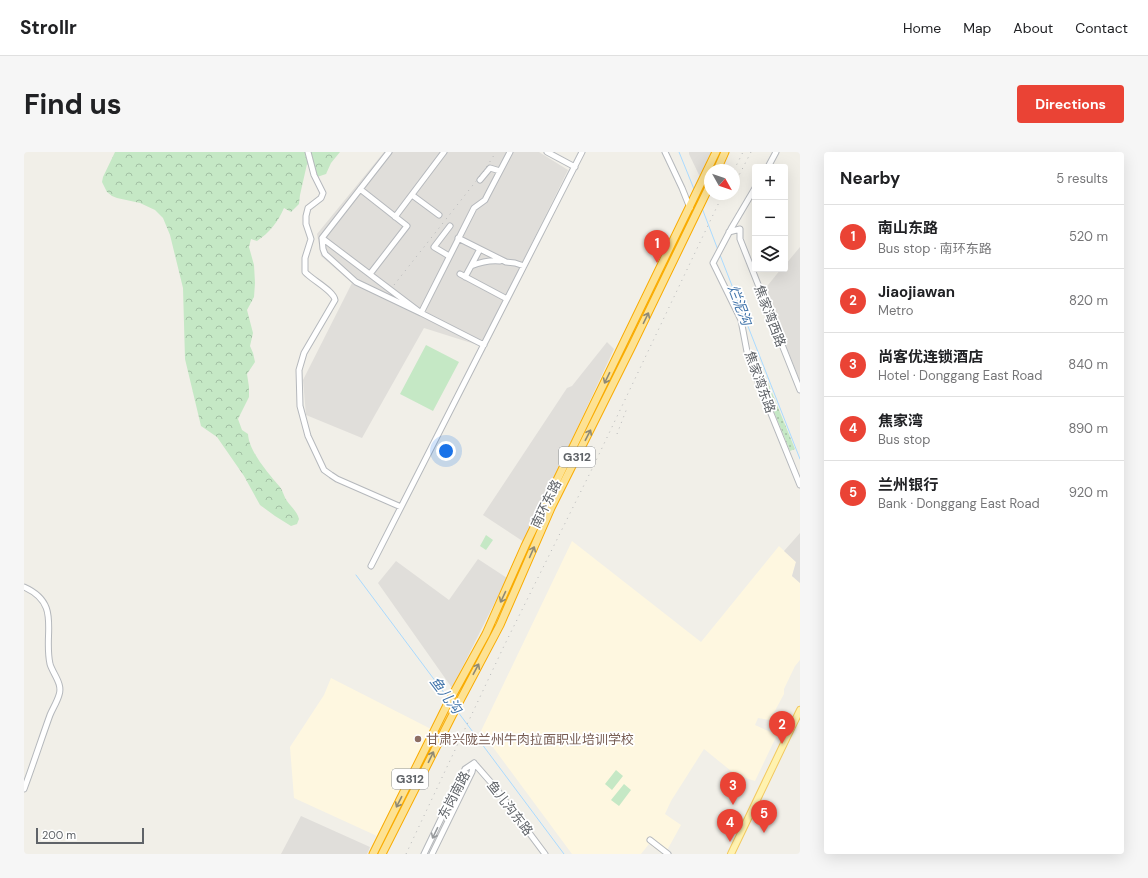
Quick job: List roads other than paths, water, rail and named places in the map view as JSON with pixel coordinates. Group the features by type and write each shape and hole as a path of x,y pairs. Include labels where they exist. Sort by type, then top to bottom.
{"highway":[{"name":"南环东路","path":"373,854 452,696 492,621 525,546 716,152"},
{"path":"720,164 726,152"},
{"name":"南环东路","path":"382,854 500,625 551,508 704,197"},
{"path":"492,621 500,625"}],"main road":[{"path":"731,854 800,710"},
{"path":"736,854 800,720"}],"street":[{"path":"308,152 314,175 323,193 321,198 308,208 306,216 306,224 311,239 305,258 305,272 310,278 333,294 335,300 304,354 299,370 300,406 308,436 324,470 337,479 401,507"},
{"path":"388,152 322,238 322,249 325,254 356,282 484,345"},
{"path":"395,217 444,152"},
{"path":"421,313 474,208 485,200 510,152"},
{"path":"547,152 575,167"},
{"path":"371,566 582,152"},
{"path":"665,152 691,206"},
{"path":"770,164 776,152"},
{"path":"480,180 490,168 500,171"},
{"path":"360,189 407,226 370,274"},
{"path":"729,232 752,193"},
{"path":"412,195 439,215"},
{"path":"449,256 434,247 450,226"},
{"name":"焦家湾西路","path":"729,232 740,229 740,239 800,390"},
{"name":"焦家湾东路","path":"729,232 713,263 741,320 748,357 800,485"},
{"path":"322,238 421,313"},
{"path":"458,238 506,262"},
{"path":"480,249 471,266 463,276 507,299"},
{"path":"471,266 494,260 515,262 524,266"},
{"path":"24,587 34,591 44,602 49,616 48,644 50,665 58,681 60,694 51,712 24,790"},
{"name":"东岗南路","path":"424,854 465,769 474,763"},
{"name":"东岗南路","path":"432,854 472,772 474,763"},
{"name":"鱼儿沟东路","path":"474,763 495,787 545,854"},
{"path":"650,840 668,854"}],"waterway":[{"name":"烂泥沟","path":"679,152 694,189"},
{"name":"烂泥沟","path":"702,208 718,250"},
{"name":"烂泥沟","path":"720,255 800,459"},
{"name":"鱼儿沟","path":"356,575 448,698"},
{"name":"鱼儿沟","path":"458,712 564,854"}],"railway":[{"path":"394,285 484,171 496,152"},
{"path":"737,164 743,152"},
{"path":"740,173 751,152"},
{"path":"406,854 504,646 592,469 720,200"},
{"path":"617,434 627,408"}],"place":[{"name":"南山东路","path":"657,263"},
{"name":"甘肃兴陇兰州牛肉拉面职业培训学校","path":"418,739"},
{"name":"Jiaojiawan","path":"782,744"},
{"name":"尚客优连锁酒店","path":"733,805"},
{"name":"兰州银行","path":"764,833"},
{"name":"焦家湾","path":"730,842"}]}
